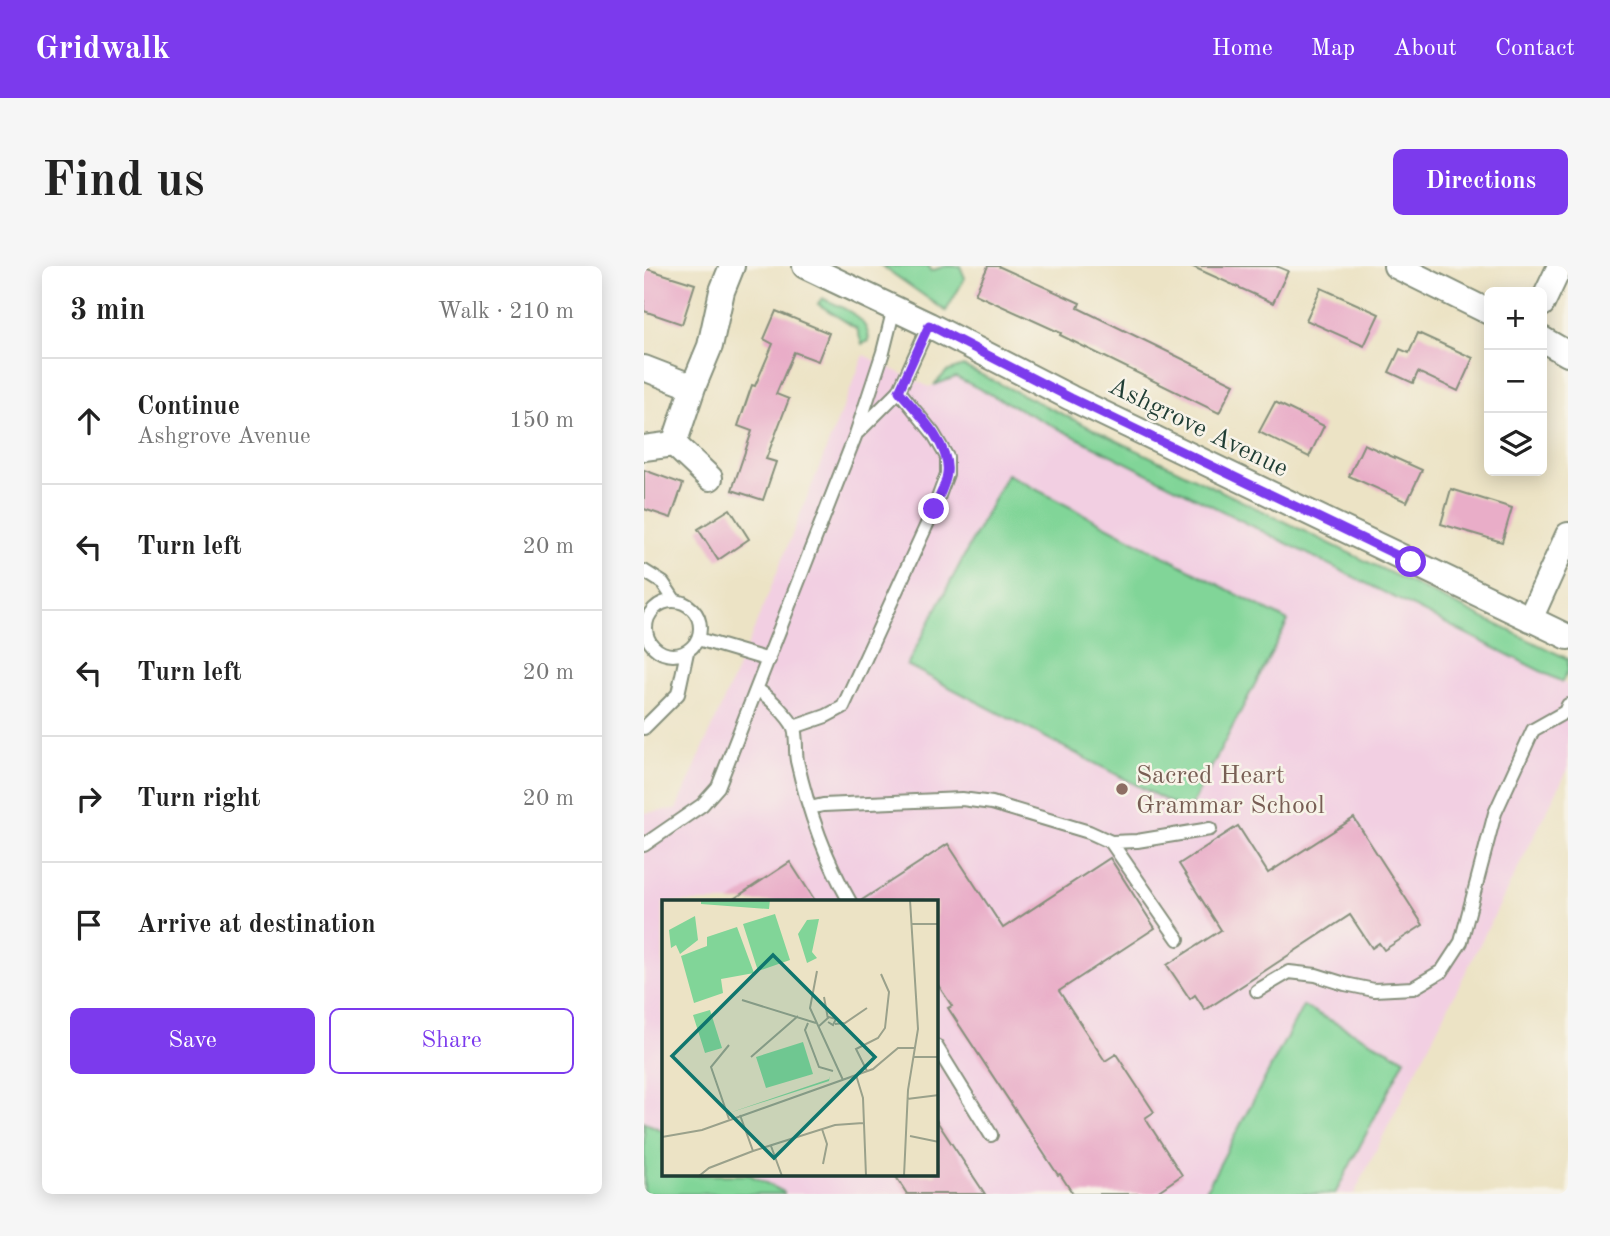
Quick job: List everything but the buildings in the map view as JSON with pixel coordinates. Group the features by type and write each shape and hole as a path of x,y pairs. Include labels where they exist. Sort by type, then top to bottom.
{"street":[{"path":"674,444 710,346 722,291 733,266"},
{"path":"1396,266 1484,310"},
{"path":"1547,293 1560,266"},
{"name":"Ashgrove Avenue","path":"812,268 1071,398 1568,636"},
{"path":"1547,342 1568,354"},
{"path":"644,368 693,387"},
{"path":"644,448 674,444"},
{"path":"674,444 710,478"},
{"path":"1530,619 1568,534"}],"lane":[{"path":"644,845 702,805 718,787 856,434 883,352 894,308"},
{"path":"856,434 899,391 929,325"},
{"path":"794,727 843,707 934,509 947,474 947,457 933,433 899,391"},
{"path":"644,571 663,583 675,601"},
{"path":"644,728 678,694 687,652 698,639 700,622 691,607 675,601 658,605 647,618 646,635 655,649 663,653 671,656 687,652"},
{"path":"698,639 769,660"},
{"path":"757,690 766,694 794,727 796,758 810,808 832,870 849,900"},
{"path":"1257,991 1289,972 1316,975 1374,989 1413,988 1442,971 1461,942 1495,813 1533,730 1565,712 1568,705"},
{"path":"810,808 823,804 962,799 992,803 1089,832 1111,842 1137,841 1210,829"},
{"path":"1111,842 1178,939"},
{"path":"938,1049 991,1135"}],"shaded area":[{"name":"Sacred Heart Grammar School","path":"864,355 929,387 956,376 1568,685 1568,769 1354,1194 644,1194 644,813 677,809 754,630"}],"green space":[{"path":"882,266 929,266 931,271 945,266 960,266 965,278 946,311"},
{"path":"822,298 859,319 868,332 869,341 862,344 857,329 818,304"},
{"path":"963,366 1568,659 1568,671 1562,682 956,377 934,385 946,372"},
{"path":"1007,474 1288,621 1188,812 907,665"},
{"path":"1303,1006 1405,1059 1335,1194 1204,1194"},
{"path":"644,1122 662,1131 662,1177 754,1177 784,1192 784,1194 644,1194"}],"place":[{"name":"Sacred Heart Grammar School","path":"1122,789"}],"route":[{"path":"934,509 947,474 947,457 933,433 899,391 929,325 1071,398 1411,562"}]}
